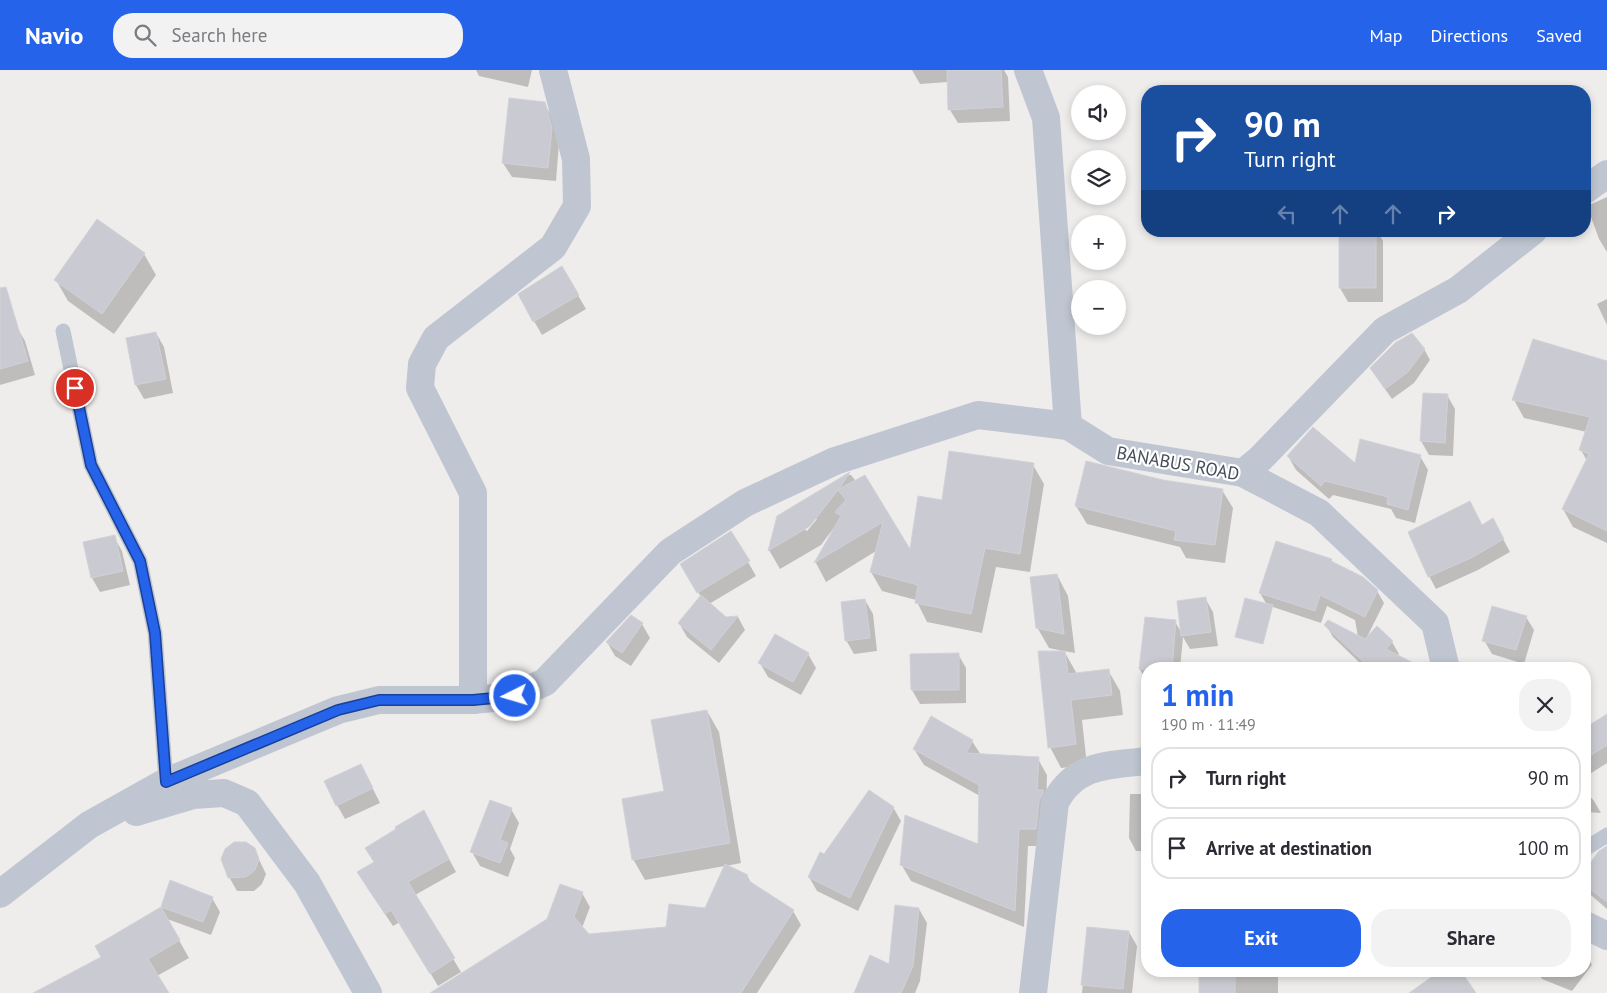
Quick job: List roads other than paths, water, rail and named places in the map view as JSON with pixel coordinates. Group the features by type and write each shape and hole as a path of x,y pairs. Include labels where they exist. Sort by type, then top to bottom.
{"street":[{"path":"473,700 473,493 420,388 422,364 436,338 553,247 577,206 576,159 552,70"},
{"path":"0,894 89,825 166,782 338,710 379,700 473,700 515,696 545,682 670,552 745,503 826,466 978,415 1068,426 1046,118 1028,70"},
{"path":"1591,186 1607,174"},
{"path":"1242,473 1260,459 1385,330 1458,290 1525,237"},
{"name":"BANABUS ROAD","path":"1068,426 1108,451 1242,473 1318,513 1435,623 1444,662"},
{"path":"1033,993 1055,803 1063,786 1095,767 1141,762"},
{"path":"89,825 193,796 224,794 247,803 307,883 368,993"},
{"path":"1591,927 1607,936"}],"lane":[{"path":"63,331 91,465 140,561 155,633 166,782"},
{"path":"1591,845 1607,835"}]}
